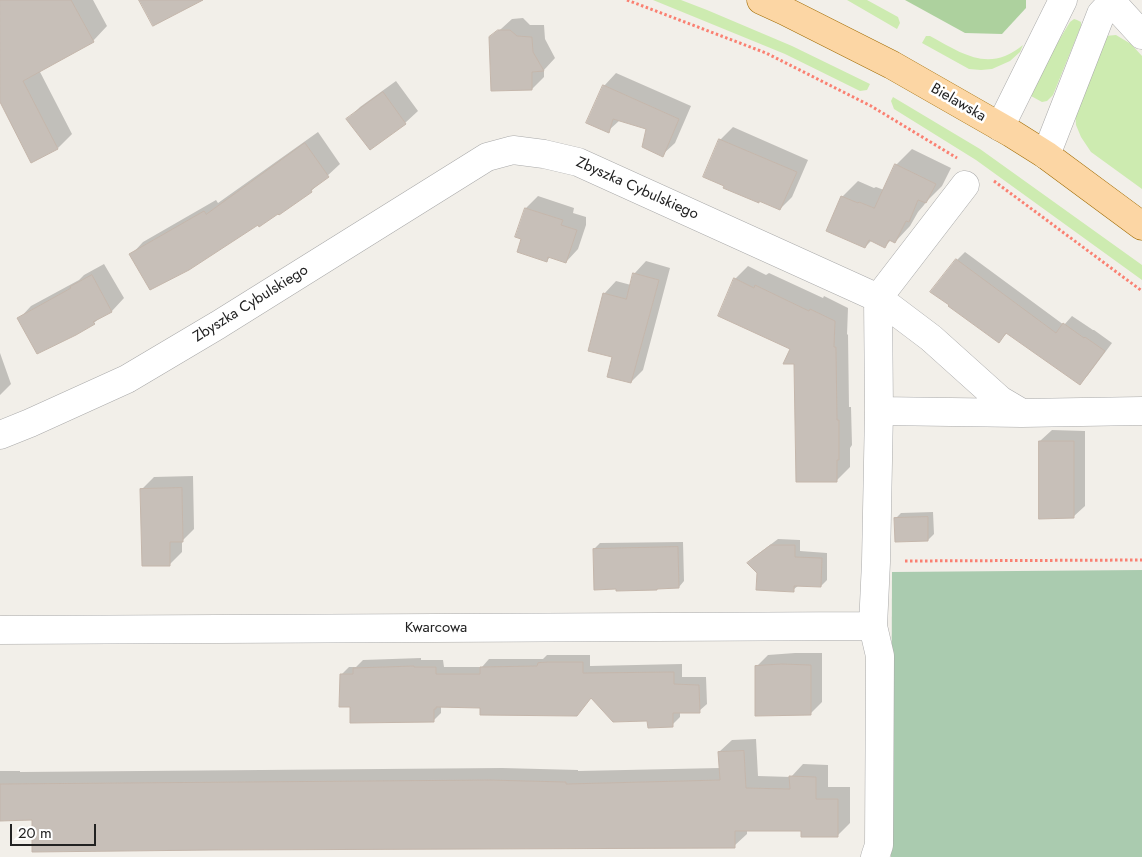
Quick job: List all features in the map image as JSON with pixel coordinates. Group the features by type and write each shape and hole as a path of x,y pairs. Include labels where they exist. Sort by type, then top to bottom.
{"main road":[{"name":"Bielawska","path":"761,0 785,10 892,65 1000,127 1046,155 1142,226"}],"street":[{"path":"1000,127 1063,0"},
{"path":"1046,155 1101,14 1111,1 1142,36"},
{"name":"Zbyszka Cybulskiego","path":"0,435 127,379 218,325 487,157 513,150 544,154 578,162 878,298 931,338 1000,400 1022,413"},
{"path":"875,857 879,845 880,656 873,626 876,562 878,298 976,181"},
{"path":"878,410 1022,413 1142,411"},
{"name":"Kwarcowa","path":"0,630 873,626"}],"path":[{"path":"627,0 766,53 871,106 959,159"},
{"path":"976,181 1142,291"},
{"path":"876,562 1142,560"}],"green space":[{"path":"653,0 681,0 707,10 792,46 870,84 867,90 860,91 785,54"},
{"path":"847,0 867,0 898,17 900,23 897,29"},
{"path":"905,0 1026,0 1026,8 1002,34 965,33"},
{"path":"1074,19 1081,22 1081,26 1053,95 1047,101 1042,102 1031,96 1030,88 1070,22"},
{"path":"1116,35 1131,44 1142,56 1142,189 1091,152 1076,125 1075,109 1105,36"},
{"path":"926,36 930,36 976,58 999,58 1023,45 1020,52 1010,61 992,69 969,69 922,43"},
{"path":"893,97 980,149 1142,265 1142,280 976,160 894,109 891,101"},
{"path":"1142,570 1142,857 891,857 892,572"}],"building":[{"path":"0,0 71,0 94,42 23,81 58,149 31,163 0,102"},
{"path":"139,0 203,0 153,26"},
{"path":"498,30 510,30 517,36 532,37 533,52 544,71 532,72 532,90 491,91 489,37"},
{"path":"603,85 679,119 663,157 642,147 646,129 613,119 609,133 586,123"},
{"path":"383,92 406,124 370,150 346,119"},
{"path":"719,139 797,172 780,210 723,188 724,186 703,177"},
{"path":"305,143 329,177 311,190 312,192 279,215 259,227 258,225 189,270 150,290 129,254 204,211 206,214"},
{"path":"895,164 936,184 926,203 918,200 909,222 906,221 895,243 889,240 885,248 869,240 865,248 826,231 841,196 874,208"},
{"path":"525,208 563,220 561,225 577,230 566,263 548,257 547,262 517,252 521,239 515,237"},
{"path":"956,259 1056,333 1063,323 1105,351 1080,385 1006,333 999,343 930,292"},
{"path":"633,273 659,280 631,383 607,377 612,357 588,351 603,293 626,299"},
{"path":"92,275 112,312 93,322 95,324 76,335 37,354 17,318"},
{"path":"734,278 754,288 755,285 809,311 810,309 835,321 834,347 836,347 837,420 839,420 837,482 796,482 794,364 783,364 790,349 718,316"},
{"path":"1039,441 1074,441 1074,518 1039,519"},
{"path":"182,488 183,542 170,542 170,566 142,566 140,489"},
{"path":"928,517 928,541 895,542 894,518"},
{"path":"771,545 795,545 795,557 822,558 821,587 794,586 794,592 756,590 757,573 747,563"},
{"path":"678,547 679,588 616,591 616,589 594,590 593,549"},
{"path":"583,662 583,673 674,672 674,684 699,685 700,713 673,713 673,727 648,728 647,721 613,722 591,698 577,716 480,715 480,708 436,707 434,709 434,722 350,723 350,707 339,707 340,674 353,674 353,668 436,667 436,674 480,674 480,667 537,666 538,663"},
{"path":"782,664 811,665 811,715 755,716 755,666"},
{"path":"744,751 746,788 790,789 789,776 816,777 816,799 838,799 838,837 801,837 801,831 735,831 735,848 32,852 32,820 0,821 0,784 489,780 566,782 566,784 720,780 718,752"}]}
